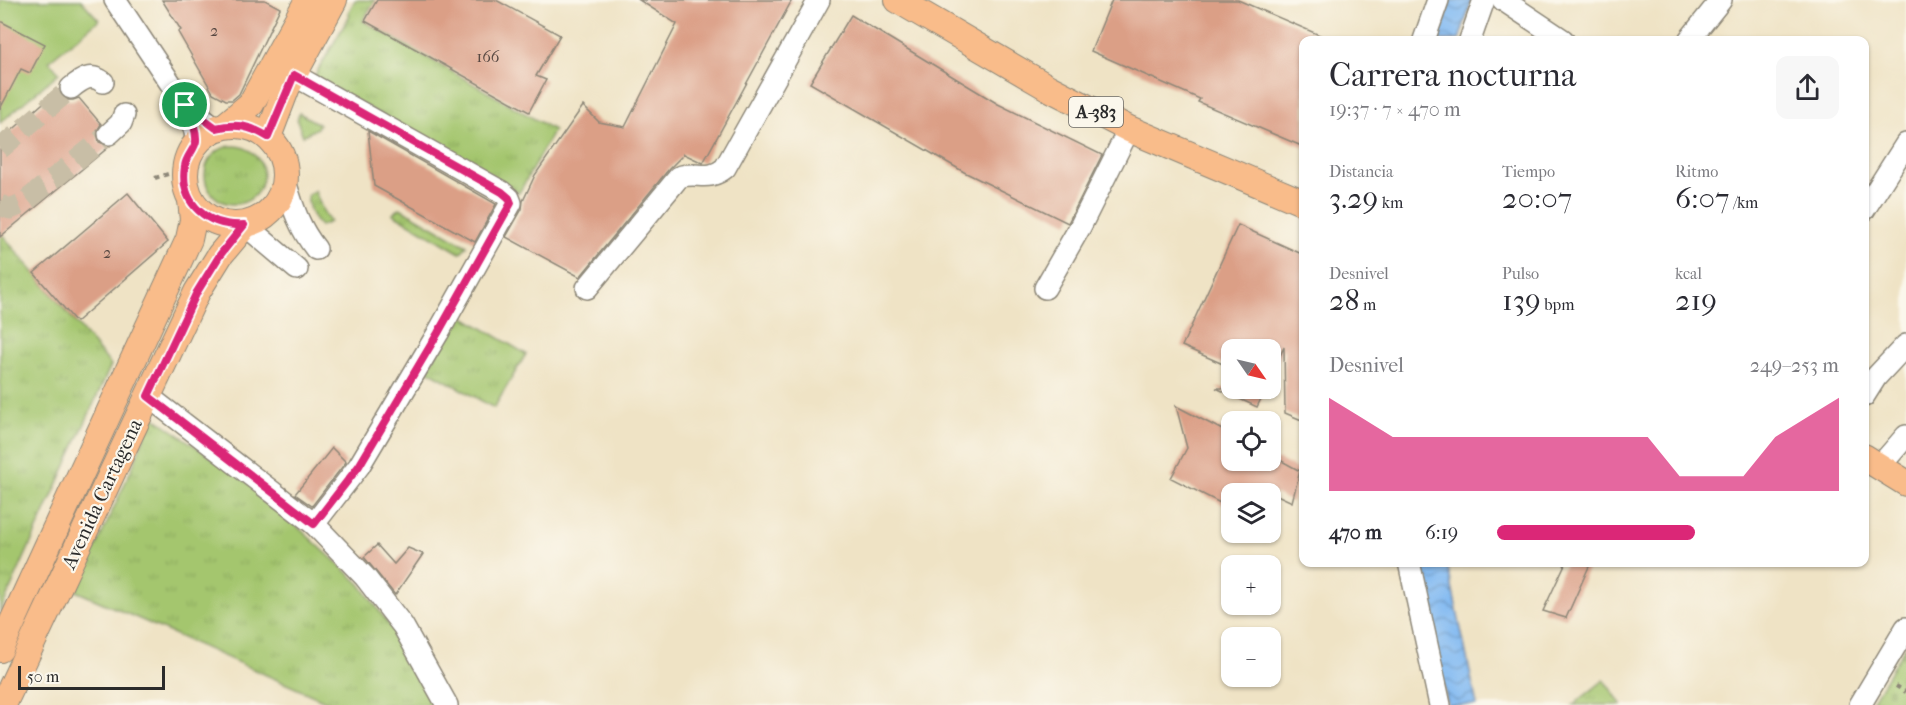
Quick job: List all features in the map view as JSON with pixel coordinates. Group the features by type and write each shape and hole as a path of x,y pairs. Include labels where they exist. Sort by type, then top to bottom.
{"main road":[{"path":"268,137 294,75 334,0"},
{"name":"A-383","path":"898,0 1049,88 1129,129 1299,201"},
{"path":"221,127 248,127 268,137 279,150 284,164 285,181 281,196 272,209 260,219 244,225 229,226 200,213 187,188 185,163 196,143 251,104 303,2"},
{"name":"Avenida Cartagena","path":"0,649 189,239 193,220 187,188"},
{"name":"Avenida Cartagena","path":"3,705 197,292 220,255 244,225"},
{"path":"1872,462 1906,483"}],"street":[{"path":"115,0 185,105 195,131 196,143"},
{"path":"587,288 679,177 687,175 709,177 725,168 819,0"},
{"path":"1425,36 1438,0"},
{"path":"1471,36 1484,0"},
{"path":"1503,0 1557,36"},
{"path":"1692,36 1721,0"},
{"path":"294,75 502,192 511,203 438,333 359,466 314,524"},
{"path":"71,88 90,77 96,77 103,82"},
{"path":"185,105 221,127"},
{"path":"109,134 121,123 124,115"},
{"path":"1045,288 1080,227 1129,129"},
{"path":"1869,202 1906,144"},
{"path":"285,181 295,215 304,233 316,249"},
{"path":"244,225 297,269"},
{"path":"1869,388 1876,376 1906,345"},
{"path":"148,396 314,524 364,577 403,626 447,705"},
{"path":"1872,462 1906,436"},
{"path":"1409,567 1440,705"},
{"path":"1860,705 1906,628"}],"path":[{"path":"154,178 168,174 187,188"},
{"path":"1896,686 1906,692"}],"green space":[{"path":"0,0 81,0 99,20 49,61 59,73 0,123"},
{"path":"355,0 375,0 363,21 554,130 519,193 314,77 350,15 348,13"},
{"path":"299,113 319,124 317,128 303,136 297,120"},
{"path":"228,146 240,146 255,154 263,169 263,181 255,196 240,204 228,204 213,196 205,181 205,169 213,154"},
{"path":"315,191 330,222 320,226 312,216 308,203 308,195"},
{"path":"400,208 467,246 460,253 393,214"},
{"path":"0,232 111,365 0,612"},
{"path":"459,314 526,354 494,408 427,370"},
{"path":"152,416 254,487 360,584 402,643 435,705 334,705 76,591 136,459"},
{"path":"1906,645 1906,705 1870,705"},
{"path":"1604,680 1622,705 1573,705"}],"water":[{"path":"1451,0 1472,0 1460,36 1439,36"},
{"path":"1417,567 1448,567 1477,705 1448,705"}],"building":[{"path":"162,0 265,0 280,8 239,94 232,100 226,100 213,93 178,32 181,30"},
{"path":"377,0 496,0 560,35 536,76 546,80 529,112 365,21"},
{"path":"639,0 792,0 703,163 684,154 580,277 506,237 522,209 523,201 535,175 583,106 599,122 625,127 677,24"},
{"path":"1112,0 1238,0 1322,36 1299,36 1299,145 1198,102 1200,99 1091,51"},
{"path":"851,15 998,104 1102,155 1068,223 964,172 810,83"},
{"path":"0,21 45,44 30,73 21,69 0,109"},
{"path":"58,90 67,100 79,98 101,124 97,131 99,142 110,146 0,237 0,141"},
{"path":"368,131 496,204 475,242 374,186"},
{"path":"128,193 168,242 76,322 34,273"},
{"path":"1238,225 1299,253 1299,419 1285,413 1284,347 1281,354 1281,339 1221,339 1221,363 1182,346"},
{"path":"1240,399 1261,399 1257,407"},
{"path":"1176,406 1221,429 1221,471 1281,471 1281,461 1299,470 1292,502 1281,497 1281,483 1221,483 1221,503 1171,478 1187,448"},
{"path":"332,448 346,462 312,506 295,494"},
{"path":"377,545 394,564 408,548 423,554 395,595 364,557"},
{"path":"1564,567 1589,567 1566,618 1543,611"}],"tunnel":[{"path":"0,149 71,88"},
{"path":"0,205 10,209 22,204 109,134"}],"route":[{"path":"294,75 502,192 507,195 511,203 438,333 359,466 314,524 148,396 197,292 220,255 244,225 229,226 214,221 200,213 190,200 185,186 184,171 185,163 196,143 195,131 185,105 216,128 241,125 255,129 268,137 287,87 294,75"}]}
